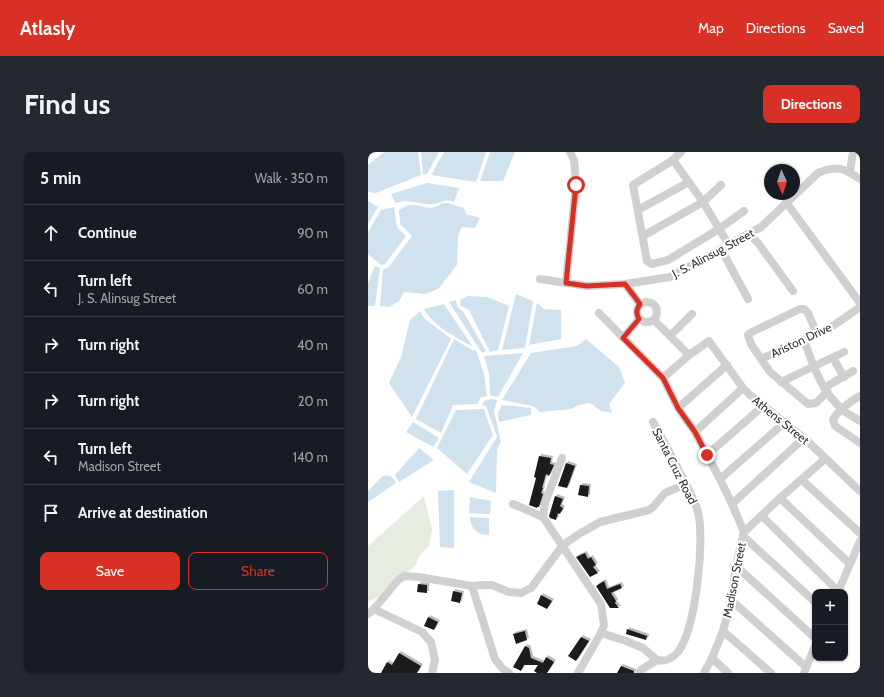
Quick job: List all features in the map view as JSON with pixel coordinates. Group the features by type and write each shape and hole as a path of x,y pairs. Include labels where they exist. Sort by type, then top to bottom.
{"street":[{"path":"566,283 576,185 574,160 570,152"},
{"path":"681,152 673,160 633,185 647,261 652,264 668,260 719,229 744,211"},
{"path":"850,172 853,152"},
{"path":"673,160 703,202 729,245"},
{"name":"J. S. Alinsug Street","path":"540,279 587,286 625,284 670,277 749,234 773,216 818,173 830,168 836,168 850,172 860,179"},
{"path":"638,210 689,182"},
{"path":"643,236 703,202 721,185"},
{"path":"786,202 860,303"},
{"path":"749,234 758,243 794,291"},
{"path":"721,249 748,299"},
{"path":"625,284 640,304"},
{"path":"644,301 655,304 657,315 654,320 644,322 639,319 637,309 640,304 644,301"},
{"name":"Ariston Drive","path":"761,359 830,328 860,307"},
{"path":"817,334 808,313 805,310 800,309 750,333 748,336 770,372 808,404 816,403 825,390 853,371"},
{"name":"Madison Street","path":"599,313 663,378 678,408 695,432 720,479 732,504 743,534 731,600 723,630 712,658 704,673"},
{"path":"670,336 692,314"},
{"path":"623,338 639,319"},
{"path":"654,320 688,355 663,378"},
{"path":"804,340 814,367 825,390 842,410 860,421"},
{"name":"Athens Street","path":"688,355 708,341 711,342 743,388 763,406 804,438 860,490"},
{"path":"781,382 844,352"},
{"path":"833,358 844,377"},
{"path":"678,408 727,365"},
{"path":"695,432 743,388"},
{"path":"860,396 834,417 835,426 860,443"},
{"path":"707,455 763,406"},
{"name":"Santa Cruz Road","path":"639,673 641,670 657,660 663,661 671,658 682,646 691,621 697,594 700,546 698,515 693,495 653,422"},
{"path":"720,479 784,422"},
{"path":"732,504 804,438"},
{"path":"543,517 545,503 562,458"},
{"path":"812,599 743,534 780,498 825,459"},
{"path":"802,480 860,533"},
{"path":"432,673 435,660 431,642 422,632 371,611 398,580 404,576 419,577 472,586 492,585 509,592 521,593 531,588 563,545 600,522 650,510 665,493 686,484"},
{"path":"780,498 850,564"},
{"path":"513,504 543,517 601,604 604,625 578,673"},
{"path":"762,516 835,589"},
{"path":"839,589 860,541"},
{"path":"736,566 812,635"},
{"path":"472,586 495,659 502,668 509,673"},
{"path":"731,600 805,670 812,653"},
{"path":"723,630 771,673"},
{"path":"601,633 643,648 657,660"},
{"path":"712,658 728,673"}],"shaded area":[{"path":"424,496 432,529 429,546 418,557 415,566 412,569 398,576 393,580 387,590 368,602 368,546"}],"water":[{"path":"384,152 418,152 421,175 376,193 368,192 368,165"},
{"path":"421,152 439,152 427,174 423,175"},
{"path":"444,152 486,152 476,182 431,175"},
{"path":"490,152 515,152 503,181 480,181"},
{"path":"427,183 459,188 454,202 446,201 433,204 423,204 406,201 395,203 391,194"},
{"path":"368,201 378,207 368,224"},
{"path":"442,203 448,203 464,208 466,214 480,218 475,228 462,227 458,236 457,265 438,289 425,294 404,292 399,301 389,307 380,306 383,269 388,268 412,236 400,224 399,210 409,205 430,208 438,206"},
{"path":"394,207 397,227 406,236 385,264 381,265 368,254 368,232 381,210"},
{"path":"375,266 380,268 375,306 368,306 368,283"},
{"path":"516,294 533,301 525,348 502,350"},
{"path":"468,296 487,297 509,306 498,350 490,352 469,310 461,306 460,300"},
{"path":"456,300 457,306 464,313 486,351 482,353 449,302"},
{"path":"537,303 544,309 561,310 561,339 529,345"},
{"path":"444,304 473,347 439,326 424,309"},
{"path":"420,311 425,319 451,339 412,417 389,383 401,357 410,320"},
{"path":"454,339 472,350 476,350 484,374 487,396 481,397 477,404 453,405 441,433 416,419"},
{"path":"586,339 619,367 625,383 609,404 612,413 601,411 590,403 579,405 571,409 540,412 533,406 502,400 531,353 577,346"},
{"path":"523,353 498,397 490,395 489,374 484,356"},
{"path":"491,399 497,400 494,411 501,442 497,449 496,493 469,482 497,437 486,406 482,405 484,401"},
{"path":"502,405 531,408 531,415 499,422 498,413"},
{"path":"484,409 493,435 467,474 437,448 456,410"},
{"path":"413,422 439,438 433,447 406,432"},
{"path":"419,448 434,460 399,482 395,475"},
{"path":"383,476 391,477 396,483 368,502 368,491"},
{"path":"454,490 454,548 440,547 438,491"},
{"path":"470,497 491,501 490,514 469,513"},
{"path":"470,517 489,518 489,535 478,533 471,525"}],"building":[{"path":"539,456 551,458 550,464 554,465 549,476 546,474 541,493 543,494 539,507 537,508 529,505 536,478 534,477"},
{"path":"566,463 575,466 567,488 558,486"},
{"path":"580,485 589,486 588,497 578,495"},
{"path":"555,496 563,499 560,506 563,508 560,514 558,513 556,520 550,518 549,516"},
{"path":"585,553 588,559 591,557 596,565 593,567 598,573 590,577 576,557"},
{"path":"604,581 607,589 620,584 622,588 611,593 619,608 610,608 596,586"},
{"path":"418,584 427,585 427,593 417,592"},
{"path":"453,591 462,593 460,603 451,601"},
{"path":"541,595 552,601 547,609 537,604"},
{"path":"428,617 438,622 434,630 424,626"},
{"path":"627,629 647,636 646,640 626,634"},
{"path":"525,631 527,640 516,644 513,634"},
{"path":"581,637 589,641 576,661 568,656"},
{"path":"525,646 529,648 531,658 543,663 546,657 554,662 547,673 537,673 534,671 538,665 524,665 521,671 513,667"},
{"path":"399,653 421,666 417,673 381,673 387,662 392,665"},
{"path":"621,666 634,671 634,673 617,673"}],"route":[{"path":"576,185 566,283 587,286 625,284 640,304 637,309 639,319 623,338 663,378 678,408 695,432 707,455"}]}
